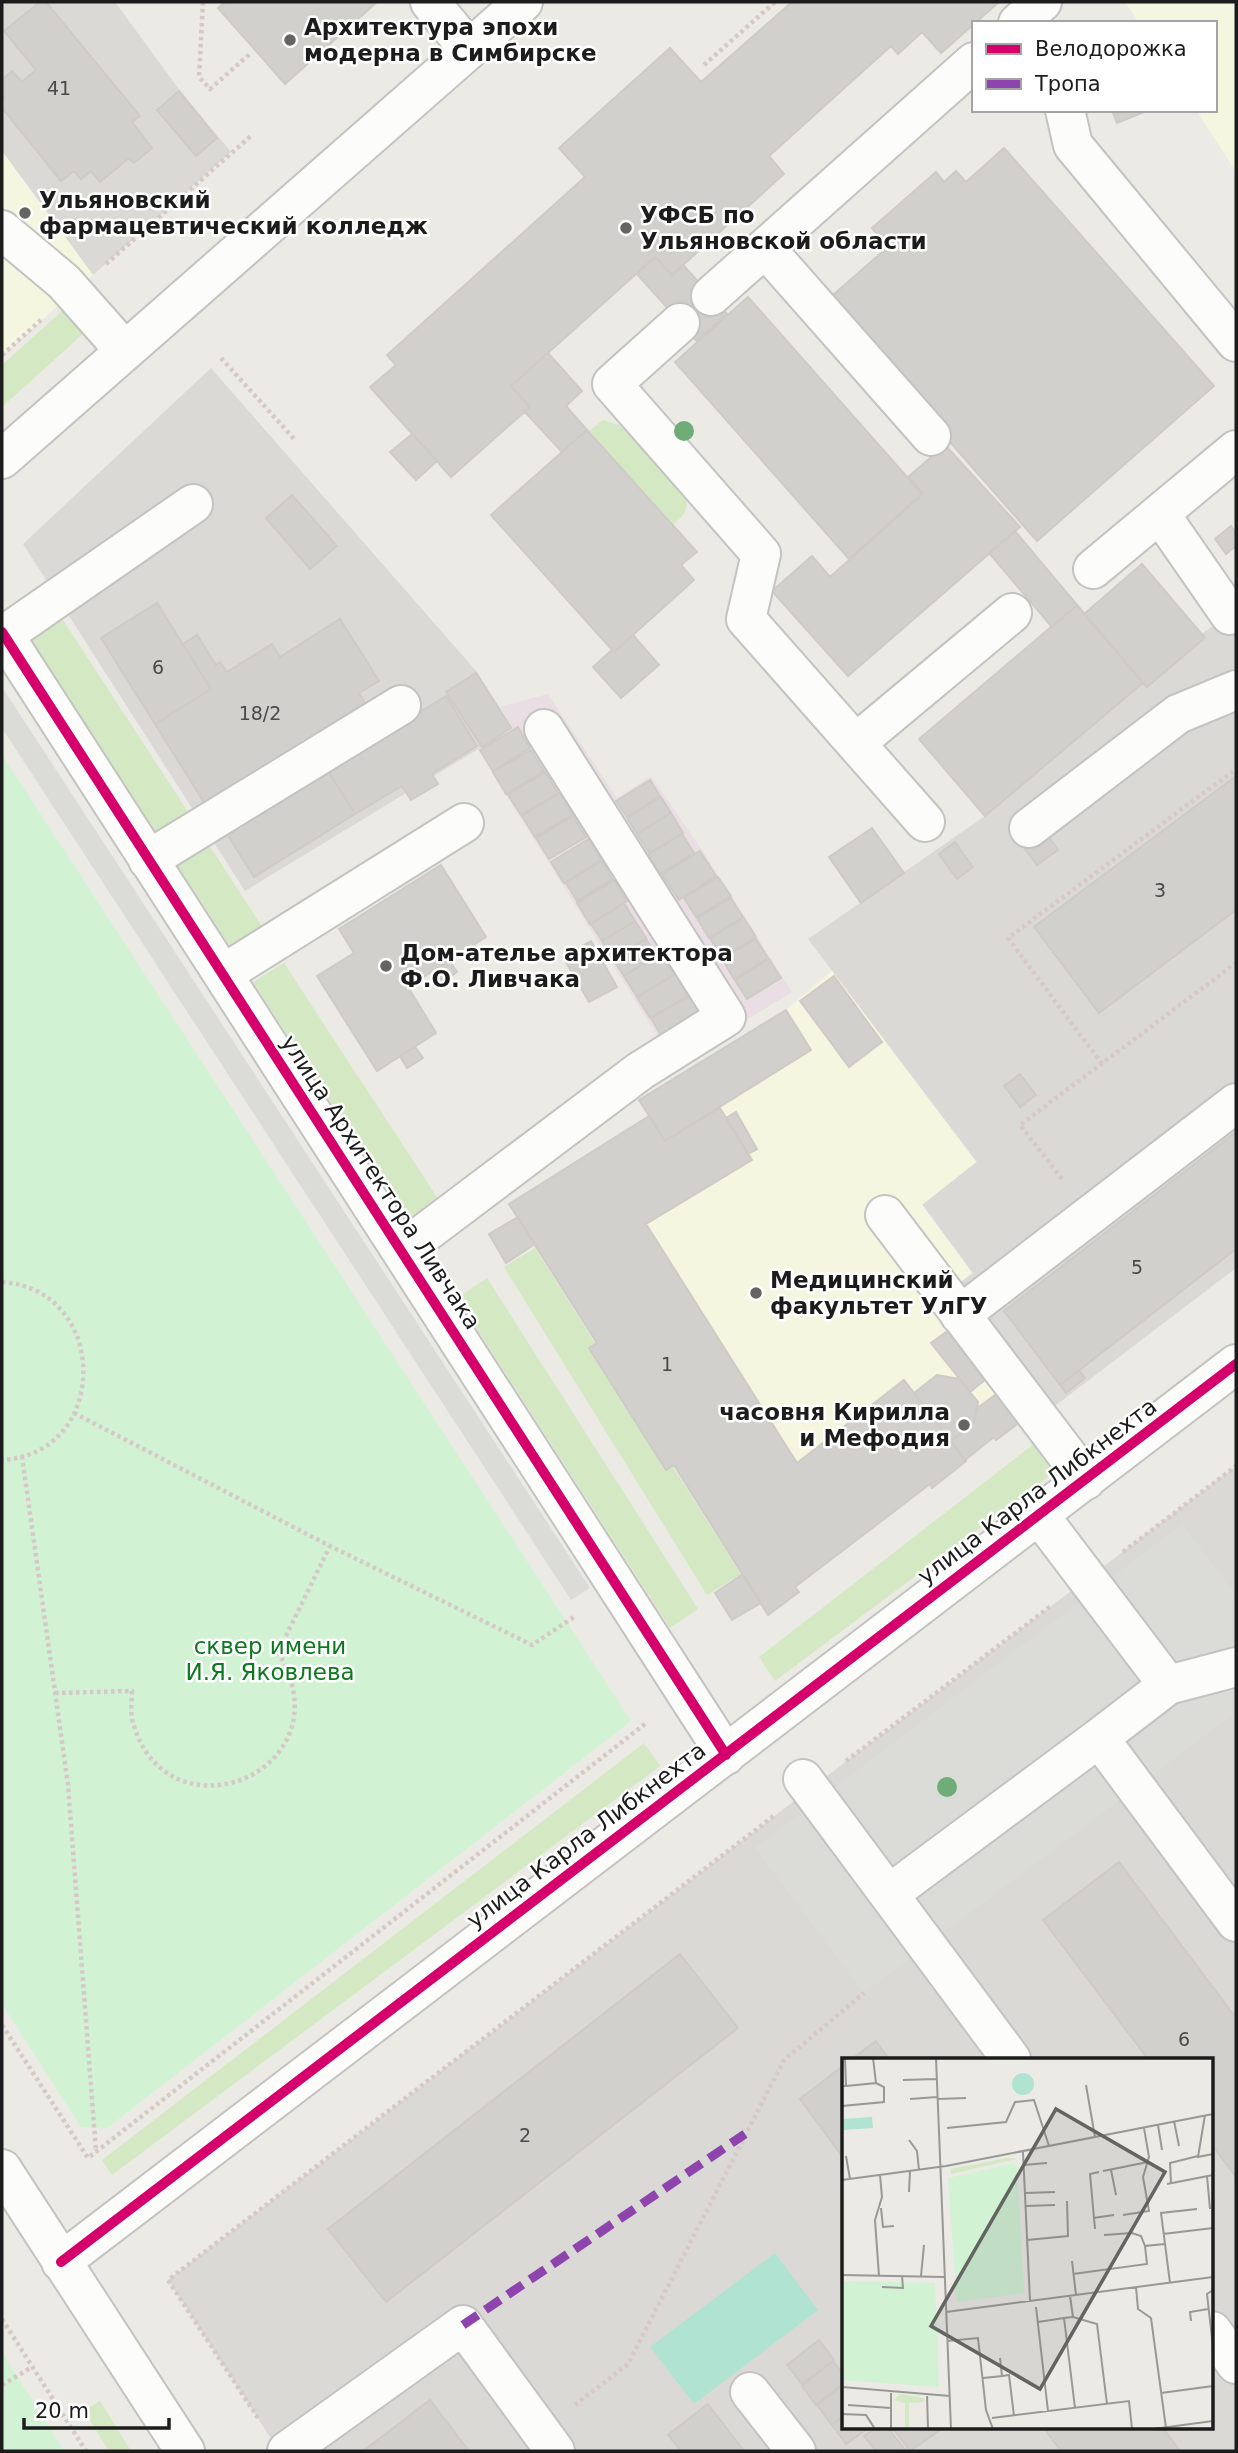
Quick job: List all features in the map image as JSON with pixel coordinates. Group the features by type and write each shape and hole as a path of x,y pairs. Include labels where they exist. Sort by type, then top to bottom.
{"street":[{"path":"430,2 469,48"},
{"path":"2,459 523,2"},
{"path":"1020,21 1042,2 1047,21"},
{"path":"711,296 972,64"},
{"path":"1065,112 1073,145 1236,342"},
{"path":"2,230 73,292 125,351"},
{"path":"765,248 931,436"},
{"path":"681,323 612,384 761,554 746,619 925,822"},
{"path":"1093,569 1236,450"},
{"path":"3,634 193,504"},
{"path":"1160,514 1230,615"},
{"path":"856,743 1012,613"},
{"name":"улица Архитектора Ливчака","path":"3,634 726,1755"},
{"path":"1029,828 1178,714 1236,690"},
{"path":"148,860 401,705"},
{"path":"401,1251 639,1071 726,1017 544,729"},
{"path":"223,974 464,823"},
{"path":"960,1315 1236,1103"},
{"path":"885,1215 1086,1479"},
{"name":"улица Карла Либкнехта","path":"61,2262 1236,1364"},
{"path":"1038,1515 1168,1685"},
{"path":"889,1894 1168,1685 1236,1667"},
{"path":"1099,1738 1236,1922"},
{"path":"807,1784 1010,2058"},
{"path":"2,2169 185,2451"},
{"path":"276,2440 463,2325 548,2441"},
{"path":"1214,2334 1236,2364"},
{"path":"750,2392 796,2451"}],"path":[{"path":"203,2 199,77 210,89 251,53"},
{"path":"704,65 775,2"},
{"path":"2,355 252,135"},
{"path":"221,358 296,441"},
{"path":"1102,1064 1008,938 1236,769"},
{"path":"1090,1216 1020,1125 1236,963"},
{"path":"2,1282 13,1282 36,1290 55,1303 70,1321 80,1342 85,1365 83,1388 68,1424 43,1447 22,1456 2,1460"},
{"path":"74,1413 330,1546 532,1644 574,1617"},
{"path":"22,1456 68,1785 96,2152"},
{"path":"276,2440 168,2280 807,1784 1236,1466"},
{"path":"55,1693 132,1691 132,1720 143,1749 160,1768 183,1781 196,1784 209,1786 237,1783 261,1770 281,1750 293,1726 296,1700 289,1670 278,1652 330,1546"},
{"path":"2,2025 88,2158 645,1724"},
{"path":"548,2441 628,2364 784,2060 864,1993"},
{"path":"2,2319 86,2451"},
{"path":"2,2385 32,2367"}],"shaded area":[{"path":"2,2 115,2 181,92 231,152 93,275 2,151"},
{"path":"1125,2 1236,2 1236,172 1197,112 1217,112 1217,21 1138,21"},
{"name":"Ульяновский фaрмацевтический колледж","path":"2,151 93,275 2,355"},
{"path":"211,368 477,672 513,728 245,891 23,544"},
{"path":"1236,610 1236,1268 1030,1425 935,1302 973,1273 922,1204 977,1162 808,939 985,816 1201,634"},
{"path":"2,687 590,1588 571,1600 2,728"},
{"path":"548,694 617,798 651,776 702,850 792,992 675,1064 478,750 513,728 500,707"},
{"name":"Медицинский факультет УлГУ","path":"832,971 976,1162 922,1205 972,1273 934,1302 1024,1419 996,1440 993,1437 932,1488 929,1485 796,1587 799,1592 768,1615 509,1204 649,1116 639,1100 786,1010"},
{"path":"1236,1466 1236,2451 279,2451 168,2280"},
{"path":"1182,1524 1236,1595 1236,1712 864,1993 755,1848"}],"green space":[{"path":"63,310 84,333 2,407 2,365"},
{"path":"603,420 621,426 686,496 687,505 680,519 673,524 589,431"},
{"path":"63,620 190,815 158,835 31,640"},
{"name":"сквер имени И.Я. Яковлева","path":"2,755 631,1721 107,2128 81,2127 2,2004"},
{"path":"205,839 263,928 231,948 173,859"},
{"path":"284,963 444,1208 414,1231 253,982"},
{"path":"535,1248 595,1343 588,1348 666,1471 673,1467 741,1574 707,1595 504,1267"},
{"path":"487,1278 698,1609 670,1628 457,1298"},
{"path":"1039,1440 1060,1468 775,1681 759,1657"},
{"path":"644,1743 660,1766 112,2175 102,2160"},
{"path":"775,2253 818,2310 694,2404 650,2347"},
{"path":"2,2352 64,2451 2,2451"},
{"path":"100,2401 131,2451 109,2451 84,2411"}],"building":[{"path":"40,2 46,2 140,116 132,122 152,148 134,163 129,158 100,182 91,171 81,179 74,171 61,181 2,108 2,80 12,71 22,82 36,70 4,31"},
{"name":"Архитектура эпохи модерна в Симбирске","path":"225,2 377,2 285,84 218,8"},
{"name":"УФСБ по Ульяновской области","path":"792,2 999,2 977,21 972,21 972,26 941,53 922,32 898,54 891,46 769,156 784,174 672,275 655,257 511,386 530,407 451,477 370,387 396,365 387,355 585,177 559,148 670,48 701,82"},
{"path":"179,91 217,138 196,156 157,110"},
{"path":"1113,112 1144,112 1117,123"},
{"path":"1004,148 1214,386 1037,541 826,301 888,247 872,228 936,172 944,182 956,171 966,182"},
{"path":"655,257 672,275 683,265 727,314 697,341 637,274"},
{"path":"748,297 922,494 849,559 675,362"},
{"path":"548,353 582,391 566,406 587,430 562,452 524,411 530,407 511,386"},
{"path":"587,430 697,552 681,565 694,580 614,652 491,515"},
{"path":"412,434 437,461 416,480 390,452"},
{"path":"945,445 1020,527 848,676 772,591 812,556 830,577 923,494 908,477"},
{"path":"292,495 337,546 310,569 266,518"},
{"path":"1231,526 1236,533 1236,546 1226,554 1215,539"},
{"path":"1015,531 1077,605 1052,627 989,553"},
{"path":"1142,564 1205,638 1147,687 1084,614"},
{"path":"157,603 211,689 155,724 101,638"},
{"path":"1077,605 1143,683 985,816 919,739"},
{"path":"340,619 379,681 359,693 365,703 205,804 155,724 211,689 183,644 197,635 216,665 220,662 227,672 272,644 280,657"},
{"path":"633,635 659,665 621,698 593,667"},
{"path":"476,673 511,728 482,747 446,692"},
{"path":"446,696 477,746 432,774 438,784 411,800 402,786 355,814 327,769"},
{"path":"518,727 530,748 493,771 480,750"},
{"path":"531,750 544,771 506,794 493,772"},
{"path":"327,769 355,814 254,877 225,831"},
{"path":"545,772 558,793 521,815 508,795"},
{"path":"1236,776 1236,910 1099,1013 1034,927"},
{"path":"650,780 660,796 627,817 616,801"},
{"path":"560,793 573,814 535,837 522,816"},
{"path":"661,797 671,813 637,834 627,818"},
{"path":"671,813 683,833 649,853 637,834"},
{"path":"573,816 586,837 549,859 536,838"},
{"path":"872,828 904,873 861,903 829,857"},
{"path":"682,834 694,853 660,874 648,855"},
{"path":"1047,834 1058,850 1037,865 1025,849"},
{"path":"589,839 601,860 564,883 551,862"},
{"path":"955,842 973,867 957,879 939,854"},
{"path":"700,851 716,876 679,900 662,875"},
{"path":"602,861 612,879 577,901 566,883"},
{"name":"Дом-ателье архитектора Ф.О. Ливчака","path":"441,865 486,937 408,987 436,1033 377,1071 317,976 354,953 339,929"},
{"path":"718,877 731,896 696,917 684,898"},
{"path":"614,880 627,901 590,924 577,903"},
{"path":"731,898 743,917 709,938 697,918"},
{"path":"624,903 635,921 602,941 591,924"},
{"path":"744,918 756,937 722,958 710,938"},
{"path":"635,921 646,938 612,958 602,941"},
{"path":"646,939 657,956 624,976 613,959"},
{"path":"756,939 768,958 734,979 722,959"},
{"path":"591,941 617,987 589,1002 563,957"},
{"path":"661,953 674,975 637,997 624,976"},
{"path":"769,959 781,978 747,999 735,980"},
{"path":"449,960 457,972 439,984 432,973"},
{"path":"675,974 688,996 650,1018 637,997"},
{"path":"834,976 882,1042 849,1067 800,1001"},
{"path":"689,996 702,1017 664,1040 651,1018"},
{"path":"786,1010 811,1050 665,1141 639,1100"},
{"path":"415,1047 423,1058 407,1068 400,1056"},
{"path":"1020,1074 1036,1095 1020,1107 1004,1086"},
{"path":"720,1108 752,1160 646,1224 797,1463 904,1380 966,1461 932,1488 930,1484 795,1587 799,1592 768,1615 674,1465 666,1470 589,1348 597,1343 509,1204 649,1116 665,1141"},
{"path":"736,1112 757,1149 748,1154 726,1118"},
{"path":"1236,1132 1236,1249 1060,1385 1004,1311"},
{"path":"518,1217 535,1244 506,1263 489,1234"},
{"path":"953,1327 991,1375 970,1392 931,1343"},
{"path":"1079,1370 1085,1378 1066,1393 1060,1385"},
{"path":"937,1375 959,1379 978,1402 974,1423 951,1441 914,1393"},
{"path":"1002,1390 1024,1419 996,1440 994,1437 965,1460 951,1441 974,1423 976,1409"},
{"path":"743,1574 761,1603 732,1620 715,1593"},
{"path":"1119,1862 1236,2018 1236,2177 1214,2148 1214,2058 1147,2058 1043,1920"},
{"path":"680,1954 738,2028 386,2302 328,2229"},
{"path":"876,2041 888,2058 853,2058"},
{"path":"842,2067 842,2156 800,2099"},
{"path":"819,2340 834,2360 802,2384 787,2365"},
{"path":"833,2361 842,2372 842,2385 816,2405 802,2386"},
{"path":"842,2386 842,2417 832,2425 817,2405"},
{"path":"430,2400 469,2451 363,2451"},
{"path":"708,2404 744,2451 681,2451 668,2435"},
{"path":"842,2418 842,2428 869,2428 846,2444 832,2425"},
{"path":"876,2428 888,2428 906,2451 876,2451 864,2436"},
{"path":"893,2428 943,2428 910,2451"},
{"path":"1044,2428 1163,2428 1180,2451 1061,2451"}],"marked path":[{"path":"463,2325 745,2134"}],"cycle path":[{"path":"2,632 726,1755"},
{"path":"61,2262 1236,1364"}],"place":[{"name":"Архитектура эпохи модерна в Симбирске","path":"290,40"},
{"name":"Ульяновский фaрмацевтический колледж","path":"25,213"},
{"name":"УФСБ по Ульяновской области","path":"626,228"},
{"name":"Дом-ателье архитектора Ф.О. Ливчака","path":"386,966"},
{"name":"Медицинский факультет УлГУ","path":"756,1293"},
{"name":"часовня Кирилла и Мефодия","path":"964,1425"}]}
